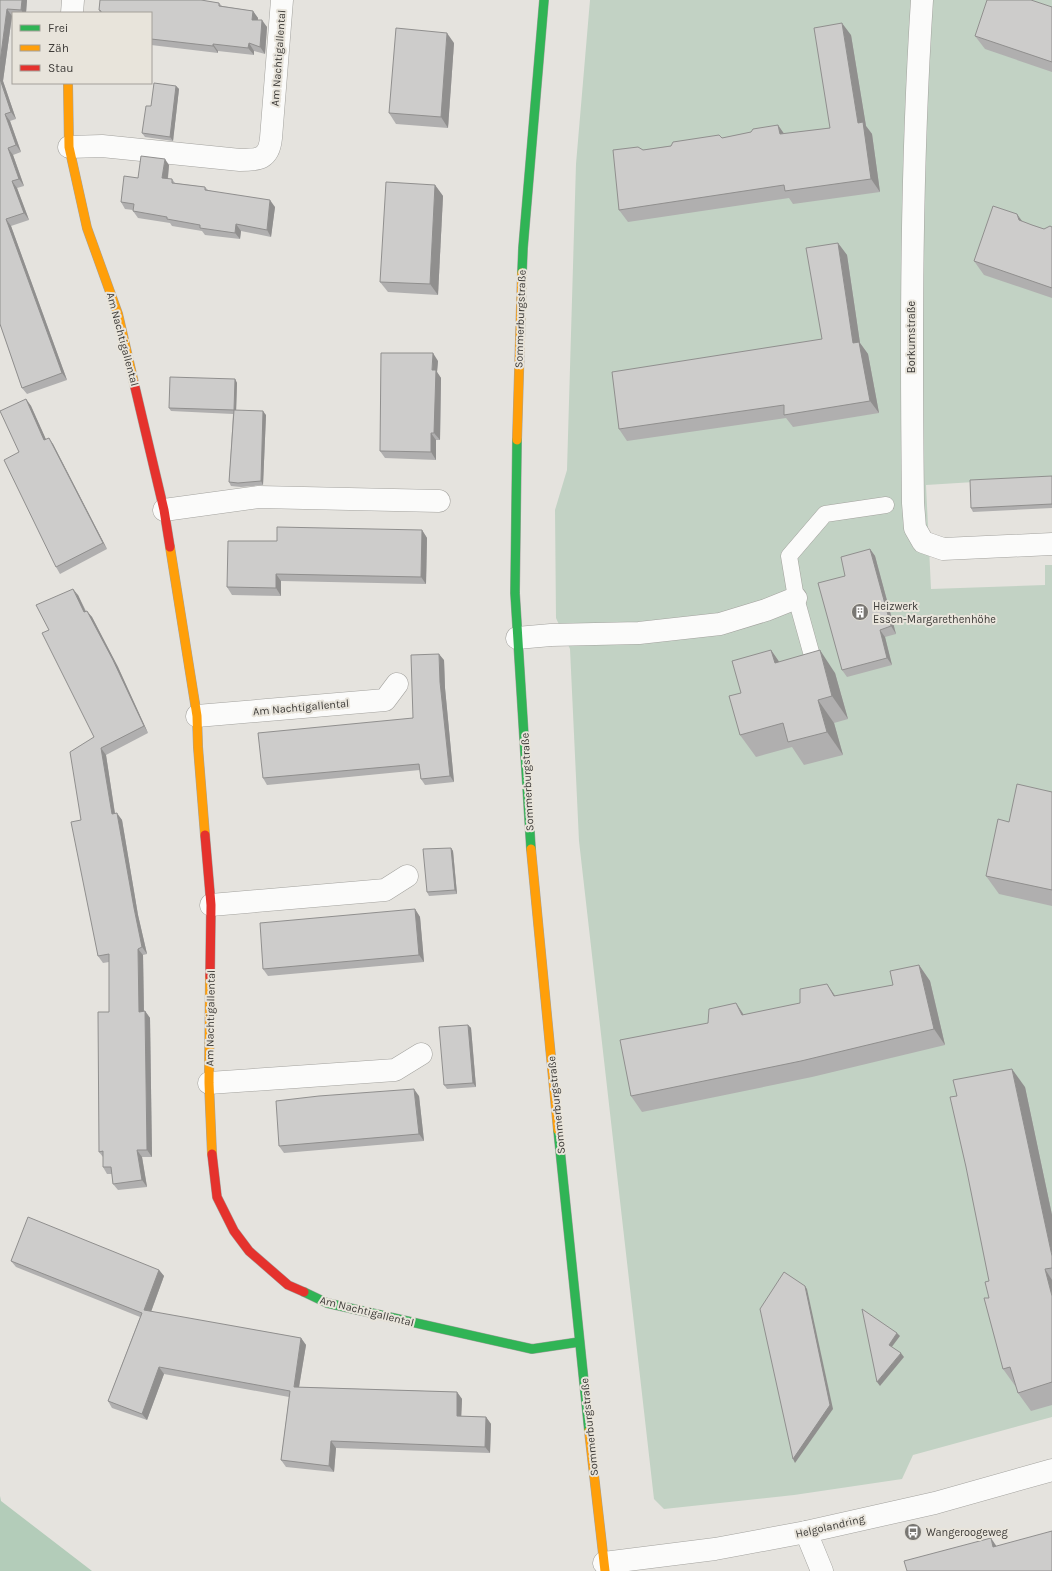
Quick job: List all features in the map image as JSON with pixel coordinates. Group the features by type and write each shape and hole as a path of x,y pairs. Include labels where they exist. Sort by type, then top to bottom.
{"street":[{"path":"72,12 73,0"},
{"name":"Am Nachtigallental","path":"69,147 102,146 240,160 255,160 264,156 270,149 282,0"},
{"name":"Sommerburgstraße","path":"544,0 523,248 515,531 515,593 530,839 580,1342 605,1567"},
{"name":"Borkumstraße","path":"922,0 917,77 911,296 913,503 915,528 923,542 943,549 1052,544"},
{"name":"Am Nachtigallental","path":"68,84 69,147 87,228 118,314 164,510 197,716 198,747 211,905 209,1083 212,1160 217,1198 234,1231 250,1251 288,1285 327,1303 532,1349 580,1342"},
{"path":"164,510 259,497 439,501"},
{"path":"517,638 551,635 639,633 720,624 766,610 796,598"},
{"name":"Am Nachtigallental","path":"197,716 385,700 397,684"},
{"path":"211,905 385,890 407,876"},
{"name":"Am Nachtigallental","path":"209,1083 395,1070 421,1054"},
{"name":"Helgolandring","path":"605,1567 806,1532 935,1503 1052,1470"},
{"path":"806,1532 822,1571"}],"lane":[{"path":"810,652 796,598 789,556 824,514 886,505"}],"green space":[{"path":"590,0 1052,0 1052,477 926,485 931,589 1045,585 1045,565 1052,565 1052,1417 913,1455 902,1479 794,1495 664,1509 654,1499 579,841 570,649 556,618 555,510 567,470 576,164"},
{"path":"0,1496 1,1501 92,1571 0,1571"}],"building":[{"path":"0,0 22,0 21,10 7,9 0,62"},
{"path":"100,0 201,0 219,3 219,6 253,11 252,20 262,20 260,47 249,43 248,48 213,44 213,46 152,39 152,12 101,12 99,10"},
{"path":"987,0 1031,0 1052,7 1052,62 975,36"},
{"path":"842,23 858,123 863,122 871,179 785,191 784,185 619,210 613,150 638,147 643,150 671,146 673,142 719,135 722,138 751,132 753,129 778,125 780,134 830,128 814,28"},
{"path":"396,28 447,33 441,117 389,113"},
{"path":"0,79 11,112 5,114 16,145 8,148 19,179 12,181 24,213 6,219 62,373 22,388 0,324"},
{"path":"154,83 176,86 170,137 142,133 146,106 151,106"},
{"path":"141,156 165,159 162,178 172,179 172,183 205,187 205,190 270,200 267,230 236,224 235,233 200,228 200,225 133,211 134,204 121,202 124,176 138,178"},
{"path":"386,182 435,185 430,284 380,282"},
{"path":"993,206 1017,214 1019,220 1032,225 1044,229 1050,226 1052,227 1052,288 974,261"},
{"path":"838,243 853,343 859,342 870,401 784,415 784,405 619,429 612,372 822,339 806,248"},
{"path":"381,353 433,353 432,370 436,370 434,433 431,433 431,452 380,451"},
{"path":"170,377 235,379 234,410 169,408"},
{"path":"26,399 44,440 49,438 103,543 56,567 4,460 19,452 0,411"},
{"path":"234,410 263,411 261,481 238,483 229,482"},
{"path":"1052,476 1052,504 971,508 970,480"},
{"path":"277,527 422,530 421,577 276,574 276,588 227,587 228,541 277,541"},
{"name":"Heizwerk Essen-Margarethenhöhe","path":"870,549 891,626 880,630 887,658 842,670 818,583 845,576 841,557"},
{"path":"73,589 84,612 87,611 113,660 144,726 101,748 112,814 117,813 142,947 138,949 139,1012 145,1011 147,1150 137,1150 142,1180 113,1184 111,1167 103,1167 103,1151 99,1152 98,1012 109,1012 109,954 98,956 71,822 81,820 70,752 94,737 42,633 49,630 36,605"},
{"path":"771,650 775,663 820,650 832,696 818,700 827,732 788,742 783,723 740,735 729,696 741,693 732,661"},
{"path":"439,654 440,682 450,776 421,779 419,764 263,778 258,733 413,718 411,655"},
{"path":"1017,784 1052,792 1052,890 986,876 998,819 1009,822"},
{"path":"451,848 455,890 427,892 423,849"},
{"path":"415,909 419,955 263,969 260,923"},
{"path":"919,965 934,1029 801,1061 631,1096 620,1040 708,1023 709,1009 736,1003 742,1015 800,1003 800,989 827,984 834,996 893,985 890,971"},
{"path":"468,1025 473,1083 444,1085 439,1027"},
{"path":"1012,1069 1052,1256 1052,1268 1045,1269 1052,1296 1052,1382 1018,1393 1010,1367 1003,1369 984,1298 989,1298 985,1282 989,1281 950,1097 957,1096 953,1080"},
{"path":"414,1089 419,1134 279,1146 276,1101 319,1096"},
{"path":"28,1217 159,1270 144,1310 301,1338 294,1387 457,1392 457,1416 486,1417 485,1447 331,1441 329,1466 281,1460 290,1391 159,1367 142,1414 108,1401 142,1313 11,1261"},
{"path":"784,1272 805,1286 830,1405 793,1459 760,1309"},
{"path":"862,1309 897,1333 889,1345 901,1353 877,1382"},
{"path":"1052,1531 1052,1571 907,1571 904,1561 991,1538 993,1547"}],"traffic: fast":[{"path":"522,273 544,0"},
{"path":"517,440 515,593 531,849"},
{"path":"558,1130 589,1431"},
{"path":"304,1292 327,1303 532,1349 579,1342"}],"traffic: slow":[{"path":"68,84 69,147 87,228 118,314 134,383"},
{"path":"517,440 522,273"},
{"path":"170,547 197,716 205,835"},
{"path":"531,849 558,1130"},
{"path":"210,977 209,1083 212,1154"},
{"path":"589,1431 605,1571"}],"traffic: jam":[{"path":"134,383 164,510 170,547"},
{"path":"205,835 211,905 210,977"},
{"path":"212,1154 217,1197 234,1231 249,1251 288,1285 304,1292"}],"place":[{"name":"Heizwerk Essen-Margarethenhöhe","path":"860,612"},
{"name":"Wangeroogeweg","path":"913,1532"}]}
